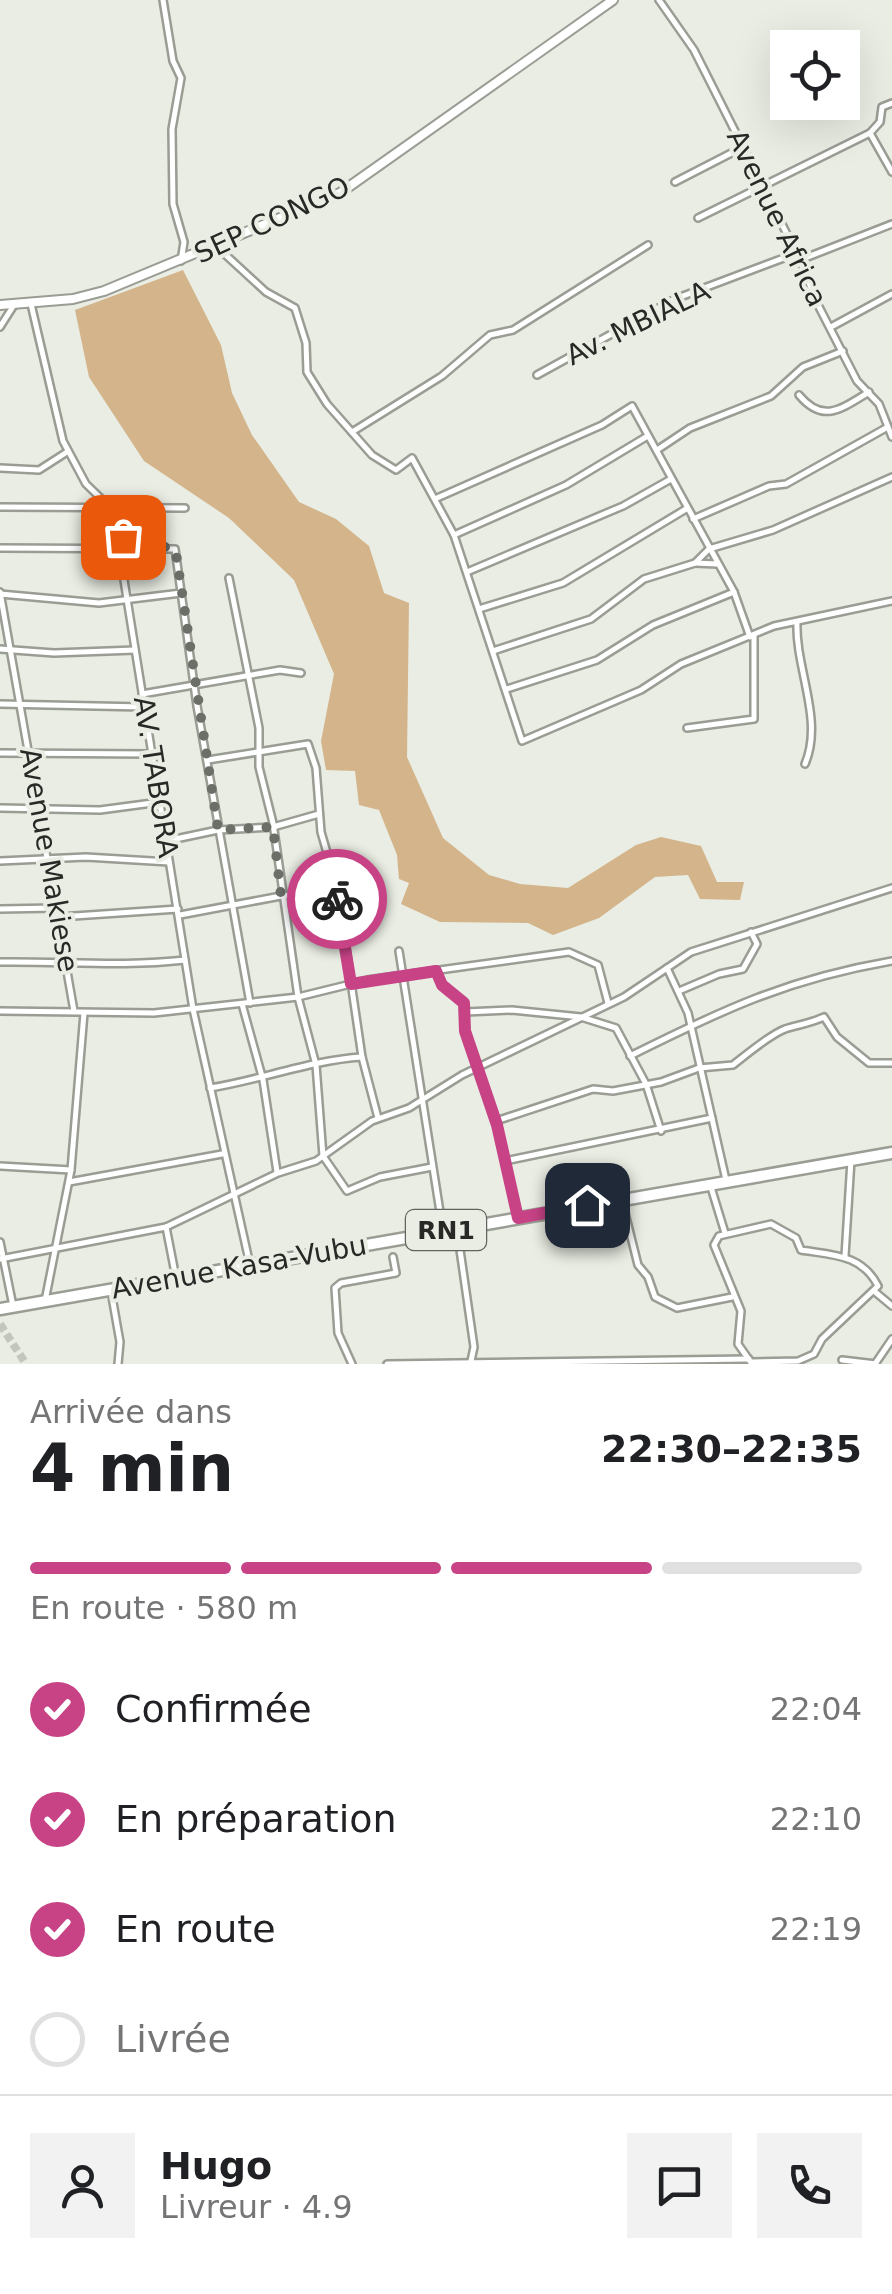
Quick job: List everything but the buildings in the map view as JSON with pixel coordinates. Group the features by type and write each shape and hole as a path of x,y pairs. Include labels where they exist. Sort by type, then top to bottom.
{"highway":[{"name":"Avenue Kasa-Vubu","path":"0,1309 892,1153"}],"street":[{"path":"163,0 173,61 181,78 172,130 173,204 184,242 180,262"},
{"name":"SEP CONGO","path":"0,305 31,304 104,291 340,193 613,0"},
{"name":"Avenue Africa","path":"659,0 694,50 857,381 869,392 892,437"},
{"path":"698,218 870,133 880,122 882,107 892,103"},
{"path":"870,133 892,172"},
{"path":"675,182 743,147"},
{"name":"Av. MBIALA","path":"537,375 675,299 892,224"},
{"path":"352,432 442,376 490,335 514,330 648,245"},
{"path":"217,247 266,292 295,308 306,343 307,372 372,455 396,470 412,458 437,498 467,572 522,741 641,690 681,664 752,636 892,601"},
{"path":"831,328 892,294"},
{"name":"AV. TABORA","path":"31,304 47,387 68,452 86,484 112,509 122,533 127,598 193,1010 250,1266"},
{"path":"0,327 14,305"},
{"path":"656,450 690,428 754,405 803,368 844,351"},
{"path":"798,395 810,409 823,413 869,392"},
{"path":"437,498 602,425 632,406 734,592 752,636 757,702 754,719 687,728"},
{"path":"693,520 769,486 786,484 886,428"},
{"path":"454,535 566,485 646,437"},
{"path":"0,468 40,470 68,452"},
{"path":"695,563 708,549 773,530 892,477"},
{"path":"467,572 623,506 671,479"},
{"path":"0,507 185,508"},
{"path":"479,609 563,583 687,508"},
{"path":"0,548 173,548 246,1003 278,1173"},
{"path":"493,650 591,619 644,580 695,563 717,564"},
{"path":"230,578 259,728 258,751 298,997 316,1065 323,1156 347,1191 380,1177 432,1168"},
{"path":"506,689 597,660 653,626 734,592"},
{"path":"0,593 82,602 181,593"},
{"name":"Avenue Makiese","path":"0,593 23,705 36,806 68,960 74,1011"},
{"path":"798,622 797,654 812,730 806,764"},
{"path":"0,649 64,653 135,650"},
{"path":"142,694 280,670 301,673"},
{"path":"0,704 144,706"},
{"path":"208,760 308,744 337,892 362,1057 378,1118"},
{"path":"0,753 29,757 152,754"},
{"path":"0,808 100,810 160,802"},
{"path":"166,841 218,830 273,827 319,814"},
{"path":"0,861 170,862"},
{"path":"2,1259 166,1227 278,1173 323,1156 378,1118 420,1102 478,1068 608,1003 691,952 824,906 850,905 892,888"},
{"path":"59,917 179,912 281,896 337,892"},
{"path":"0,909 57,908"},
{"path":"680,992 719,974 743,969 757,944 750,930"},
{"path":"399,950 443,1231"},
{"path":"0,1010 129,1015 193,1010 575,953 602,971 608,1003"},
{"path":"0,962 68,960 122,966 186,960"},
{"path":"630,1056 794,982 892,961"},
{"path":"668,968 691,1026 726,1180"},
{"path":"436,971 442,985 464,1003 463,1022 496,1121 518,1218"},
{"path":"465,1012 512,1010 580,1017 616,1028 646,1084 662,1132"},
{"path":"45,1301 71,1170 84,1013"},
{"path":"496,1121 593,1089 611,1091 699,1068 733,1065 744,1051 772,1041 784,1029 824,1017 837,1037 868,1063 892,1062"},
{"path":"210,1088 362,1057"},
{"path":"506,1161 662,1132 712,1118"},
{"path":"69,1182 222,1154"},
{"path":"845,1256 851,1160"},
{"path":"0,1166 71,1170"},
{"path":"710,1184 724,1233"},
{"path":"622,1199 638,1267 648,1277 655,1298 676,1308 732,1298"},
{"path":"387,1364 751,1362 798,1360 814,1354 822,1339 874,1291 878,1286 874,1278 845,1256 801,1250 792,1234 767,1224 724,1233 714,1244 742,1316 738,1344 751,1362"},
{"path":"166,1227 176,1278"},
{"path":"457,1228 474,1346 470,1364"},
{"path":"0,1242 13,1306"},
{"path":"352,1364 338,1334 335,1288 341,1283 396,1273 393,1257"},
{"path":"111,1290 120,1342 118,1364"},
{"path":"874,1291 892,1306"},
{"path":"842,1360 876,1364 892,1339"}],"shaded area":[{"path":"183,270 221,345 232,393 252,435 299,502 336,519 369,546 384,593 409,603 407,757 443,838 489,875 520,884 568,888 636,845 661,837 701,846 717,882 744,882 740,900 700,899 688,875 655,877 599,918 553,935 528,923 440,922 401,904 409,883 399,879 397,855 379,810 359,805 355,771 326,770 321,741 334,674 294,580 229,518 144,461 89,377 75,310"}],"tunnel":[{"path":"0,1324 26,1364"}],"way so far":[{"path":"123,537 122,548 169,547 176,553 218,830 273,827 281,896 337,892 337,899"}],"route":[{"path":"337,899 351,984 436,971 442,985 464,1003 465,1031 497,1125 518,1218 587,1205"}]}
